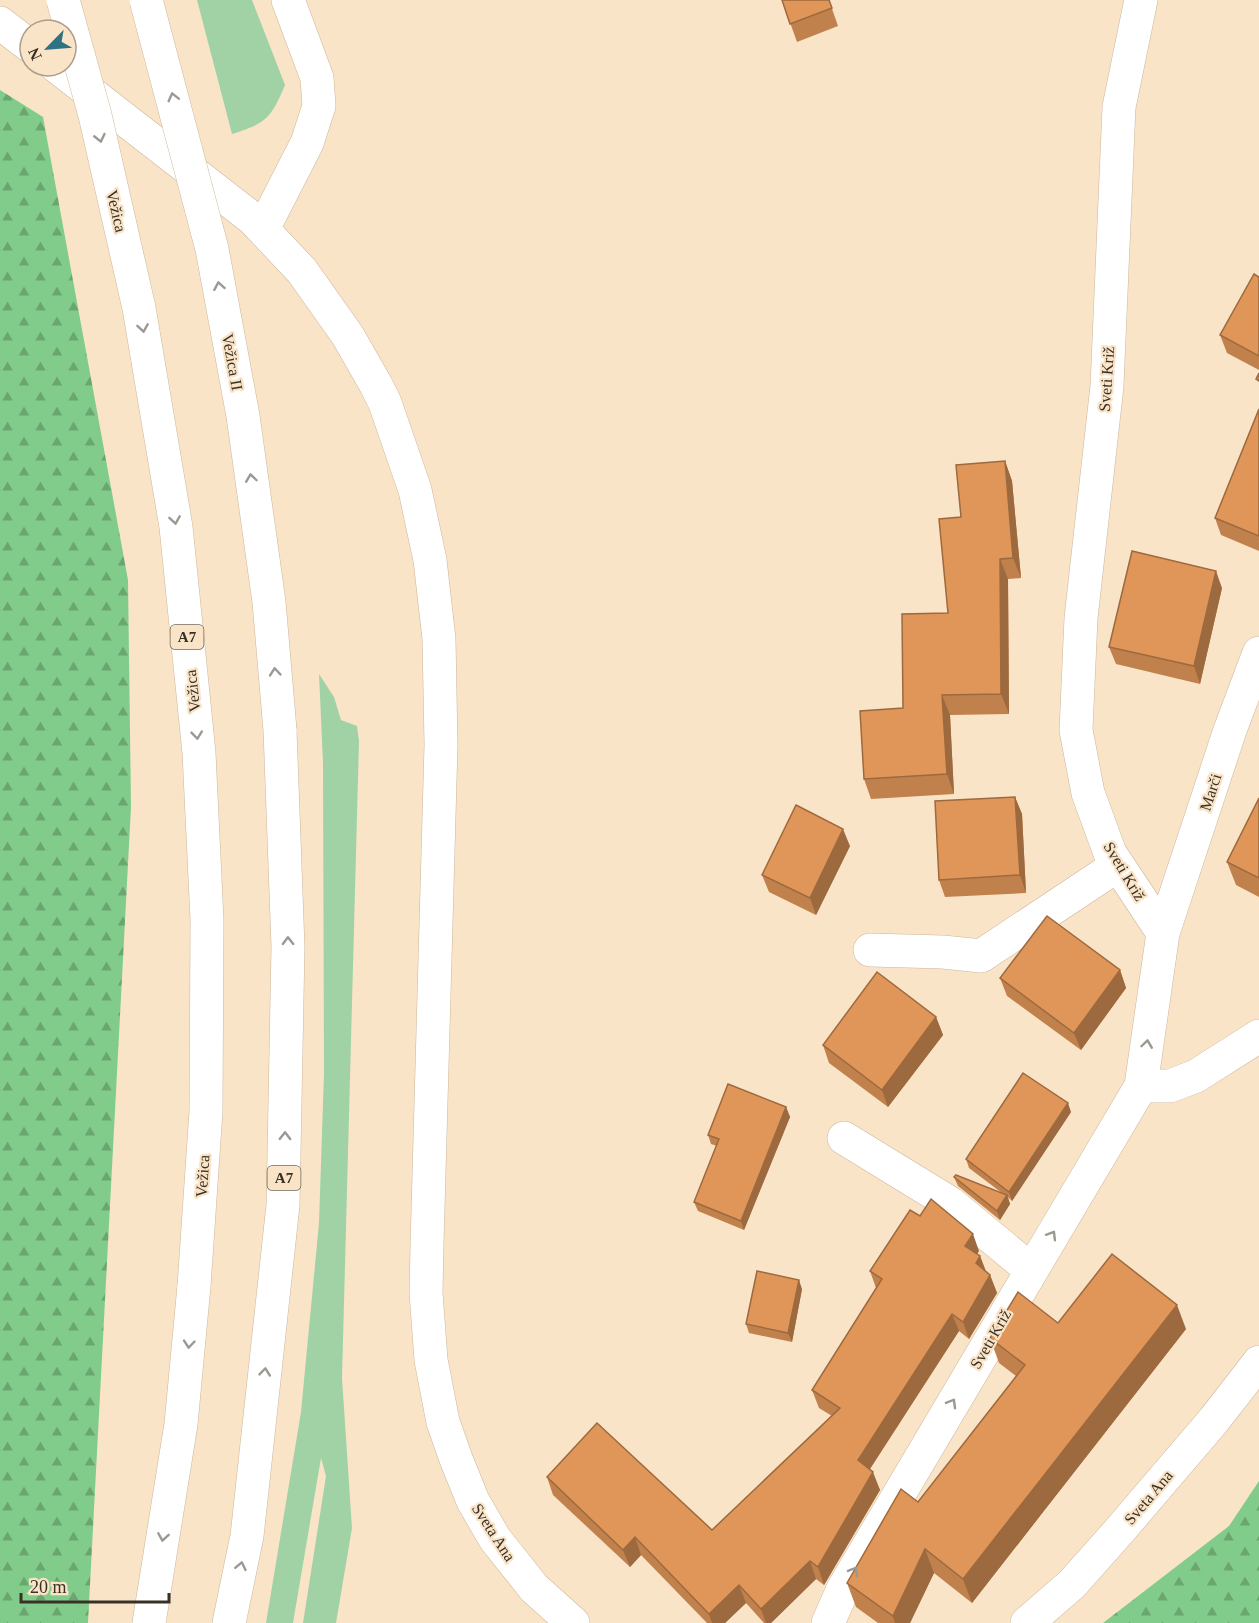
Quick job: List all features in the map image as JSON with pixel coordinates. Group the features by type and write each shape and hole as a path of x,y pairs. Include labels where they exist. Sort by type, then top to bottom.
{"main road":[{"name":"Vežica","path":"63,0 95,115 139,308 176,527 199,753 207,920 206,1111 194,1286 181,1424 149,1623"},
{"name":"Vežica II","path":"146,0 212,249 237,383 269,602 280,730 288,947 283,1205 247,1536 229,1623"},
{"path":"263,229 307,143 319,106 317,78 288,0"},
{"name":"Sveti Križ","path":"828,1623 843,1589 1141,1086 1163,933 1110,853 1088,793 1076,730 1081,618 1107,386 1119,107 1141,0"},
{"path":"0,23 18,37"},
{"name":"Sveta Ana","path":"71,78 253,219 302,271 348,336 385,403 415,490 430,560 439,639 441,745 426,1293 431,1360 443,1422 473,1501 495,1539 534,1588 573,1623"},
{"name":"Marči","path":"1163,933 1230,730 1259,653"},
{"path":"870,950 943,952 981,956 1118,865"},
{"path":"1141,1086 1170,1086 1196,1077 1259,1036"},
{"path":"844,1138 950,1203 1031,1270"},
{"name":"Sveta Ana","path":"1027,1623 1072,1584 1214,1420 1259,1362"}],"green space":[{"path":"197,0 252,0 285,85 276,105 266,118 232,134"},
{"path":"0,90 43,117 128,580 131,807 88,1623 0,1623"},
{"path":"319,674 334,697 341,720 357,726 359,741 342,1378 352,1528 336,1623 303,1623 326,1476 321,1458 293,1623 266,1623 301,1412 319,1223 324,1073 323,763"},
{"path":"1259,1481 1259,1623 1103,1623 1229,1526"}],"building":[{"path":"782,0 829,0 832,8 790,24"},
{"path":"1254,274 1259,277 1259,356 1220,335"},
{"path":"1259,409 1259,536 1215,518"},
{"path":"1005,461 1013,558 1000,559 1001,694 942,695 947,774 864,779 860,711 903,708 902,614 948,613 939,519 961,517 956,465"},
{"path":"1132,551 1216,571 1194,666 1109,647"},
{"path":"1015,797 1020,875 939,880 935,801"},
{"path":"1259,798 1259,878 1227,862"},
{"path":"796,805 843,829 810,898 762,875"},
{"path":"1047,916 1120,970 1074,1033 1000,978"},
{"path":"877,972 936,1017 882,1090 823,1045"},
{"path":"1023,1073 1068,1103 1009,1192 966,1159"},
{"path":"728,1084 786,1107 741,1221 694,1202 719,1139 708,1135"},
{"path":"956,1175 1007,1195 997,1211 954,1177"},
{"path":"931,1199 973,1234 965,1246 980,1256 976,1263 990,1275 963,1322 952,1314 858,1460 873,1472 818,1567 810,1561 761,1609 739,1585 709,1614 635,1537 623,1550 547,1477 597,1423 712,1530 840,1408 812,1390 882,1279 870,1271 910,1210 920,1216"},
{"path":"1112,1254 1177,1305 963,1579 925,1549 893,1616 847,1583 901,1489 918,1502 1025,1365 990,1338 1018,1292 1058,1323"},
{"path":"757,1271 799,1280 788,1333 746,1324"}]}
